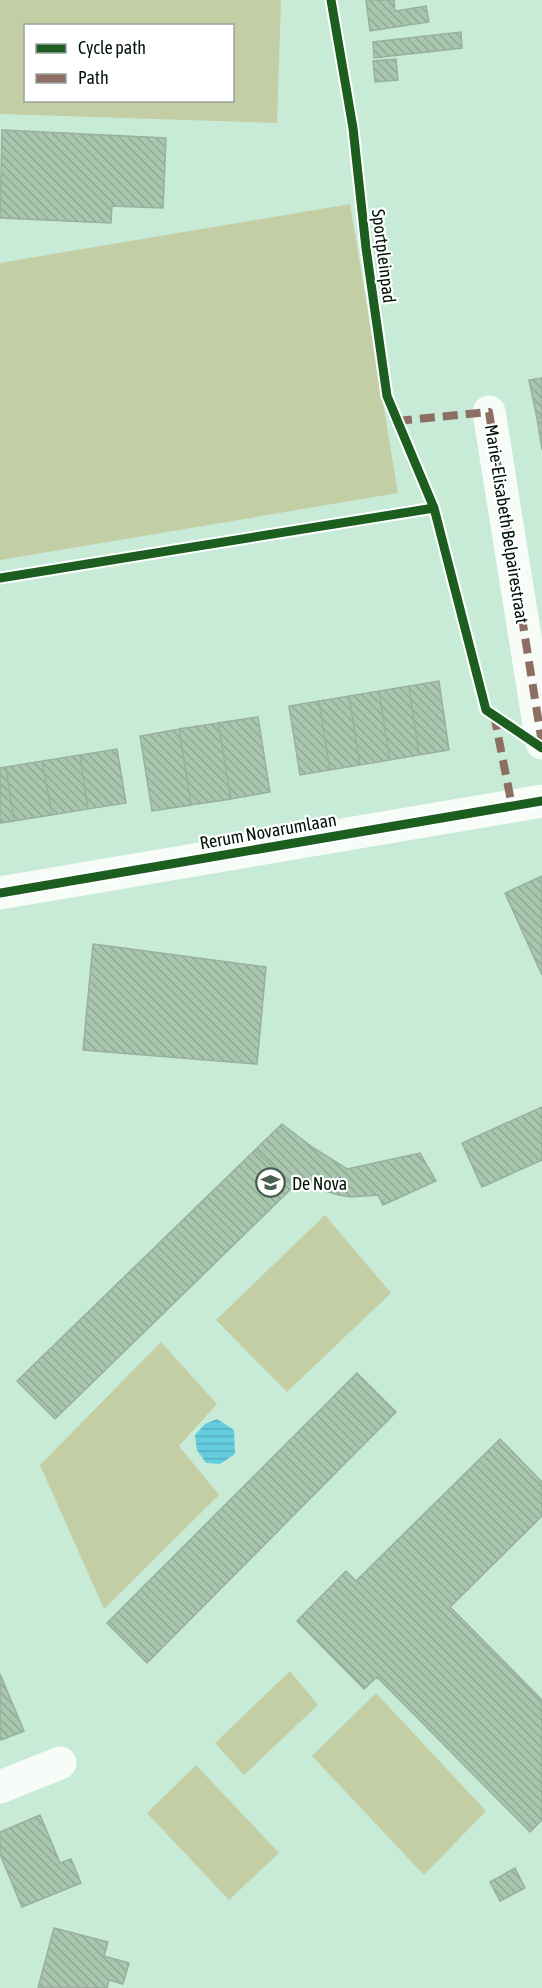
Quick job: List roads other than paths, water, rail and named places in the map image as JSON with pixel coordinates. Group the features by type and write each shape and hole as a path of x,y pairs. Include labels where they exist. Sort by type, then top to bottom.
{"street":[{"name":"Marie-Elisabeth Belpairestraat","path":"489,412 542,743"},
{"name":"Rerum Novarumlaan","path":"0,893 542,801"},
{"path":"0,1787 60,1763"}],"water":[{"path":"217,1419 234,1430 235,1454 220,1464 206,1463 197,1450 195,1435 205,1424"}],"place":[{"name":"De Nova","path":"271,1183"}]}
